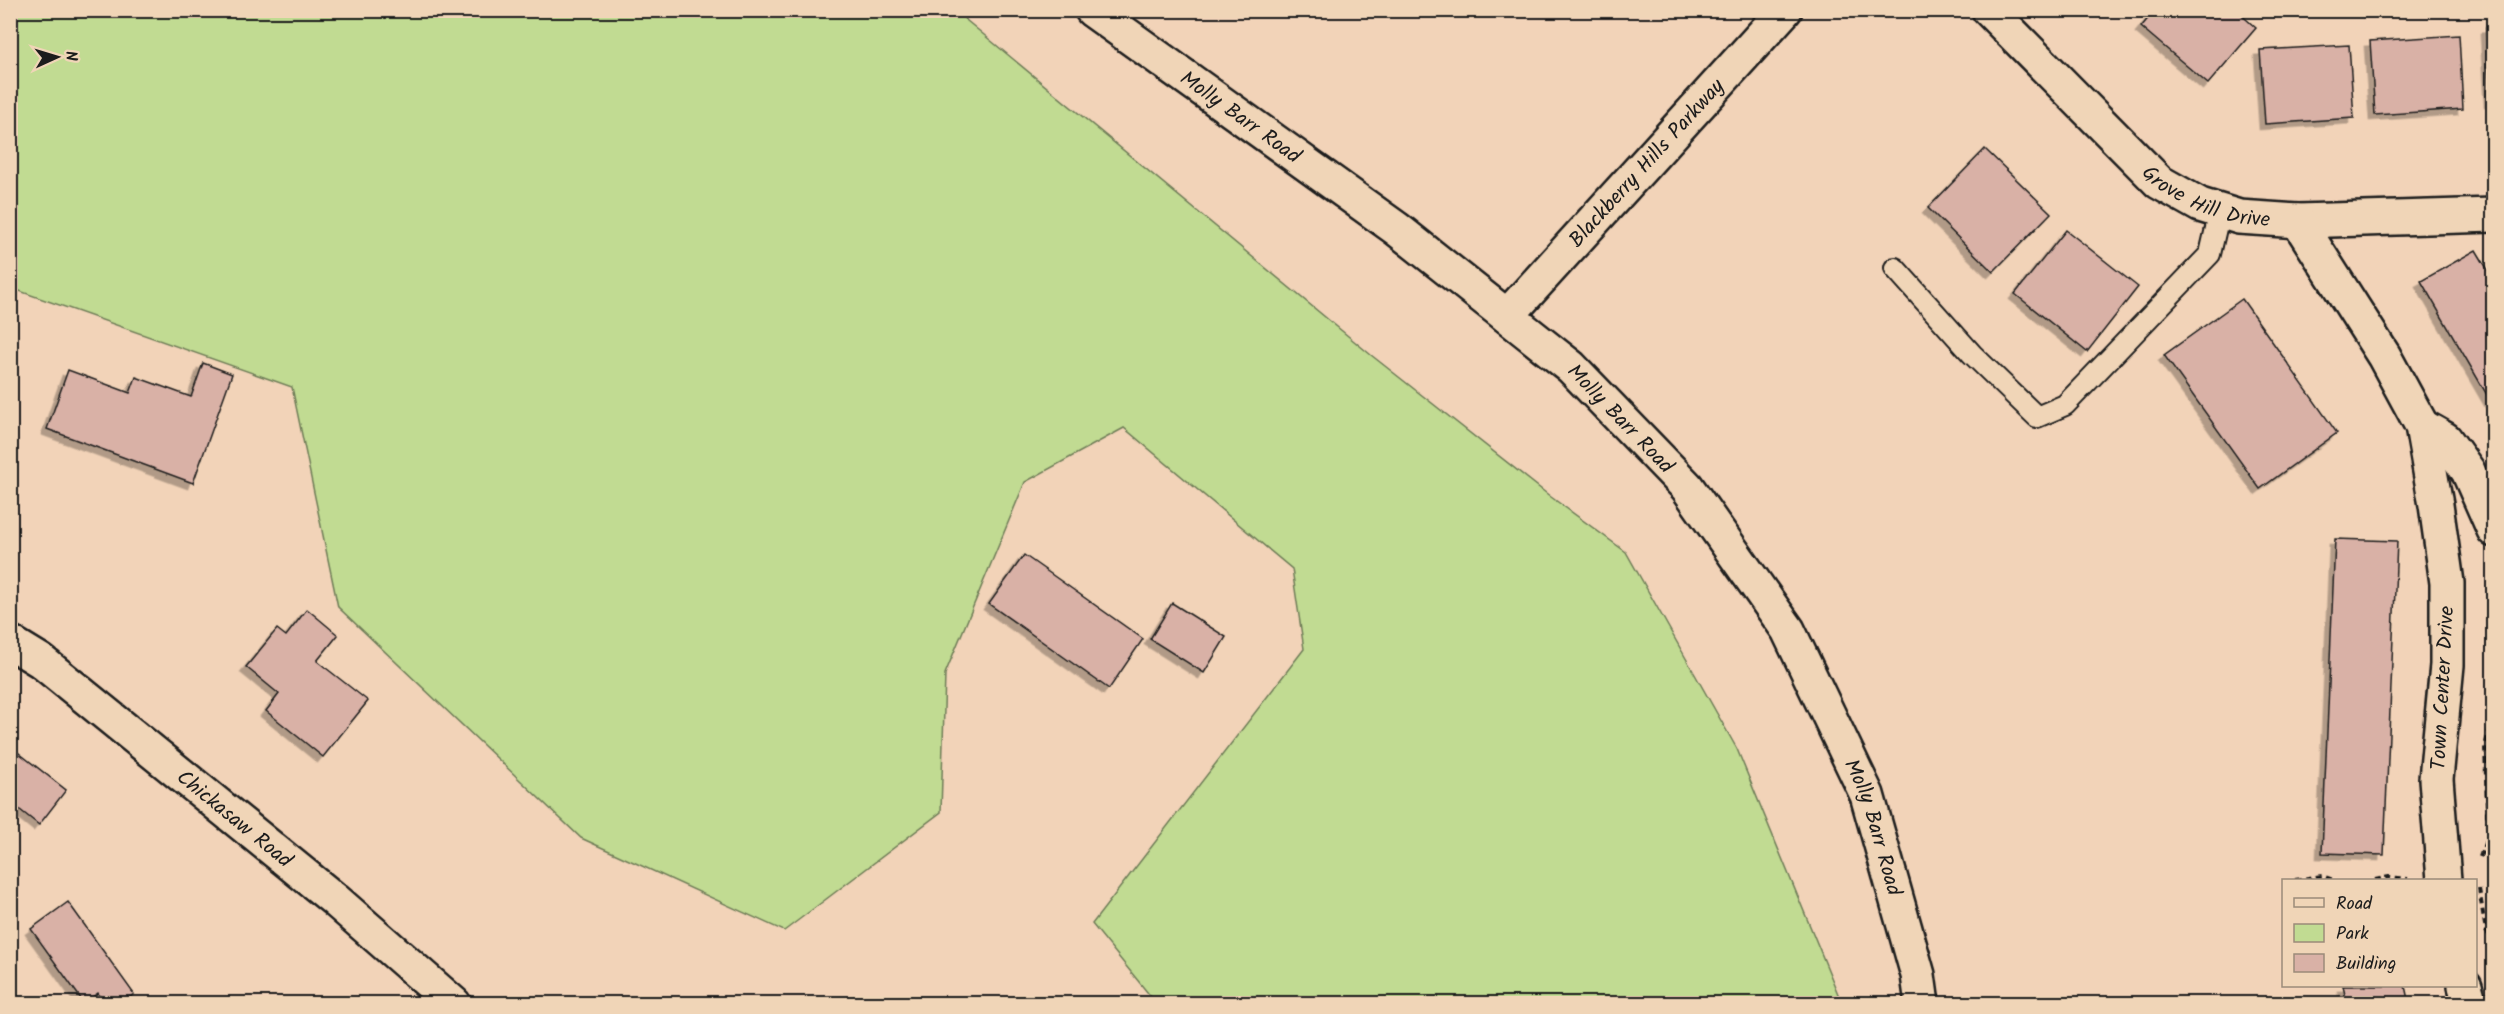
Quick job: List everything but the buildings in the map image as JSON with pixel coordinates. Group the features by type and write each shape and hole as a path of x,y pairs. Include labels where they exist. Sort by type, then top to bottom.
{"street":[{"name":"Molly Barr Road","path":"1092,10 1397,229 1571,367 1687,487 1788,630 1868,795 1918,975 1922,1004"},
{"name":"Blackberry Hills Parkway","path":"1507,316 1785,10"},
{"name":"Grove Hill Drive","path":"1989,10 2159,182 2200,205 2239,217 2298,221 2493,215"},
{"name":"Town Center Drive","path":"2298,221 2384,356 2422,426 2447,583 2447,665 2428,879"},
{"name":"Town Center Drive","path":"2422,426 2445,440 2468,471 2493,530"},
{"name":"Chickasaw Road","path":"10,642 41,661 334,899 454,1004"},
{"path":"2465,987 2470,1004"}],"lane":[{"path":"1895,268 1972,354 2037,417 2065,405 2210,254 2220,211"}],"path":[{"path":"2479,864 2488,835 2484,747 2490,727 2493,725"},
{"path":"2302,879 2322,876 2330,879"},
{"path":"2380,879 2389,877 2415,879"},
{"path":"2479,881 2486,931 2493,942"}],"green space":[{"path":"10,11 955,11 1371,355 1551,497 1626,552 1737,749 1840,1003 1156,1003 1092,924 1304,649 1292,569 1124,428 1025,482 945,674 941,812 784,931 581,838 338,607 292,387 11,288"}]}
